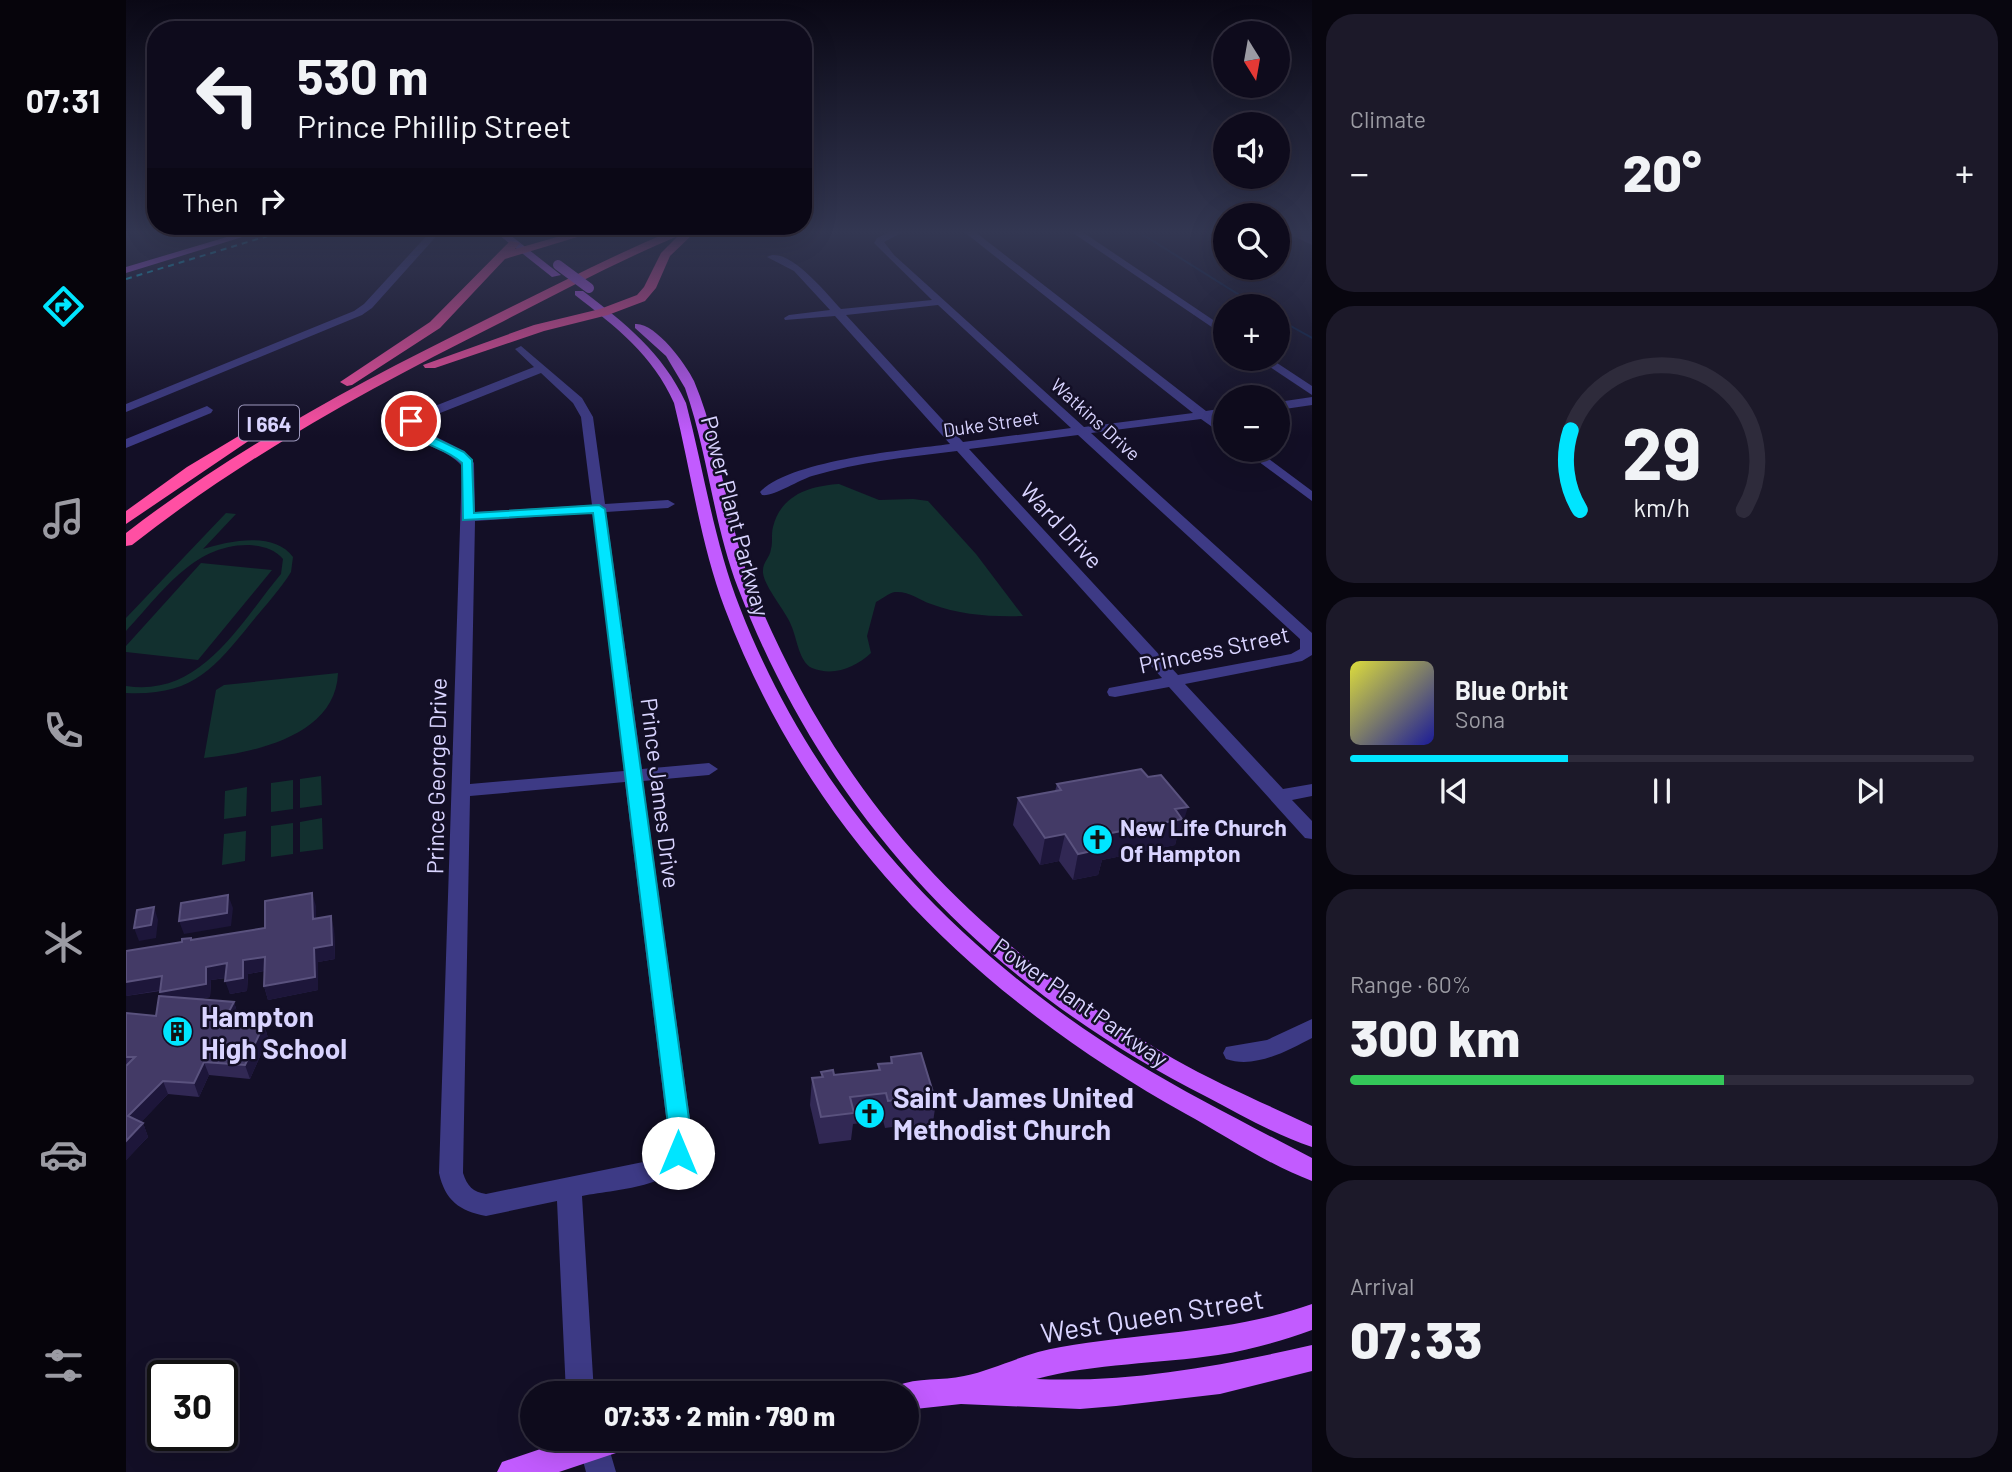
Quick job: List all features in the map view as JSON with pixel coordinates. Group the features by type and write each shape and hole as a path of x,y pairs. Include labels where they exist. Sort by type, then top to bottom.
{"highway":[{"path":"347,382 435,326 458,300"},
{"name":"I 664","path":"126,519 221,452 347,382 514,300"},
{"name":"I 664","path":"126,541 212,475 331,403 537,300"},
{"path":"331,403 521,334 610,310 632,300"}],"main road":[{"path":"596,300 610,310"},
{"name":"Power Plant Parkway","path":"610,310 659,343 686,375 696,399 744,583 768,644 810,727 855,795 896,849 924,880 990,942 1072,1004 1170,1067 1312,1138"},
{"name":"Power Plant Parkway","path":"610,310 645,346 670,378 684,415 731,604 774,705 832,800 876,859 927,913 971,954 1052,1017 1151,1083 1312,1170"},
{"name":"West Queen Street","path":"961,1390 1060,1360 1207,1344 1270,1331 1312,1317"},
{"name":"West Queen Street","path":"919,1395 961,1390 1080,1395 1116,1392 1220,1380 1312,1358"},
{"path":"512,1472 594,1451"}],"street":[{"path":"126,408 358,313 374,300"},
{"name":"Ward Drive","path":"824,300 1312,833"},
{"name":"Watkins Drive","path":"938,300 1308,638"},
{"path":"1056,300 1213,423"},
{"path":"1176,300 1213,325"},
{"path":"789,318 940,302"},
{"name":"Prince James Drive","path":"521,349 584,408 681,1141 678,1153 670,1164 659,1170 569,1187"},
{"name":"Prince George Drive","path":"542,368 416,418 408,425 412,431 460,454 468,462 453,1184 465,1199 486,1205 569,1187"},
{"path":"1282,371 1312,391"},
{"path":"1290,404 1312,401"},
{"path":"126,444 207,410"},
{"name":"Duke Street","path":"767,492 780,483 847,463 1213,414"},
{"path":"1265,462 1312,497"},
{"path":"467,517 668,504"},
{"name":"Princess Street","path":"1115,692 1296,658 1308,651 1308,638"},
{"path":"461,791 709,769"},
{"path":"1280,796 1312,790"},
{"path":"1234,1054 1270,1049 1312,1028"},
{"path":"569,1187 579,1381"}],"green space":[{"path":"839,484 879,500 928,501 976,554 1023,616 965,613 895,592 876,602 867,636 871,653 844,669 820,671 812,668 801,655 788,619 767,585 763,569 772,544 773,527 782,507 807,490"},
{"path":"226,513 236,514 203,549 251,540 275,544 293,557 291,572 225,654 199,677 168,690 126,693 126,686 153,687 176,680 197,669 234,634 281,574 283,559 263,547 229,547 211,553 180,574 126,631 126,618"},
{"path":"201,563 272,570 198,660 126,652 126,646"},
{"path":"338,673 334,695 323,712 308,726 267,746 204,758 216,690 224,685"},
{"path":"321,776 322,805 300,808 300,779"},
{"path":"293,780 293,809 271,812 271,783"},
{"path":"247,787 246,816 224,819 225,791"},
{"path":"322,818 323,849 300,852 300,822"},
{"path":"293,823 293,854 271,857 271,826"},
{"path":"246,831 245,861 222,865 224,834"}],"building":[{"path":"1141,769 1148,777 1161,775 1188,807 1175,809 1182,819 1096,836 1105,848 1078,854 1065,834 1045,838 1018,798 1061,790 1057,784"},
{"path":"312,893 313,919 331,916 332,945 314,948 315,977 264,986 265,957 243,960 243,978 225,981 227,963 206,967 206,984 160,992 162,976 126,982 126,951 182,942 182,939 191,940 265,928 265,901"},
{"path":"228,895 227,913 179,921 181,903"},
{"path":"154,907 151,925 134,928 137,910"},
{"path":"159,996 234,1002 224,1021 264,1024 245,1065 204,1062 194,1083 163,1081 128,1116 143,1123 126,1141 126,1066 135,1057 126,1057 126,1013 156,1016"},
{"path":"921,1053 936,1102 905,1105 903,1099 888,1101 886,1093 850,1097 854,1113 821,1117 812,1078 823,1077 821,1072 833,1070 834,1075 880,1070 878,1064 892,1063 891,1057"}],"waterway":[{"path":"1290,326 1312,338"}],"place":[{"name":"New Life Church Of Hampton","path":"1097,840"},
{"name":"Hampton High School","path":"178,1032"},
{"name":"Saint James United Methodist Church","path":"870,1113"}],"route":[{"path":"411,421 408,428 412,431 460,454 468,462 467,517 599,509 681,1141 678,1153"}]}
